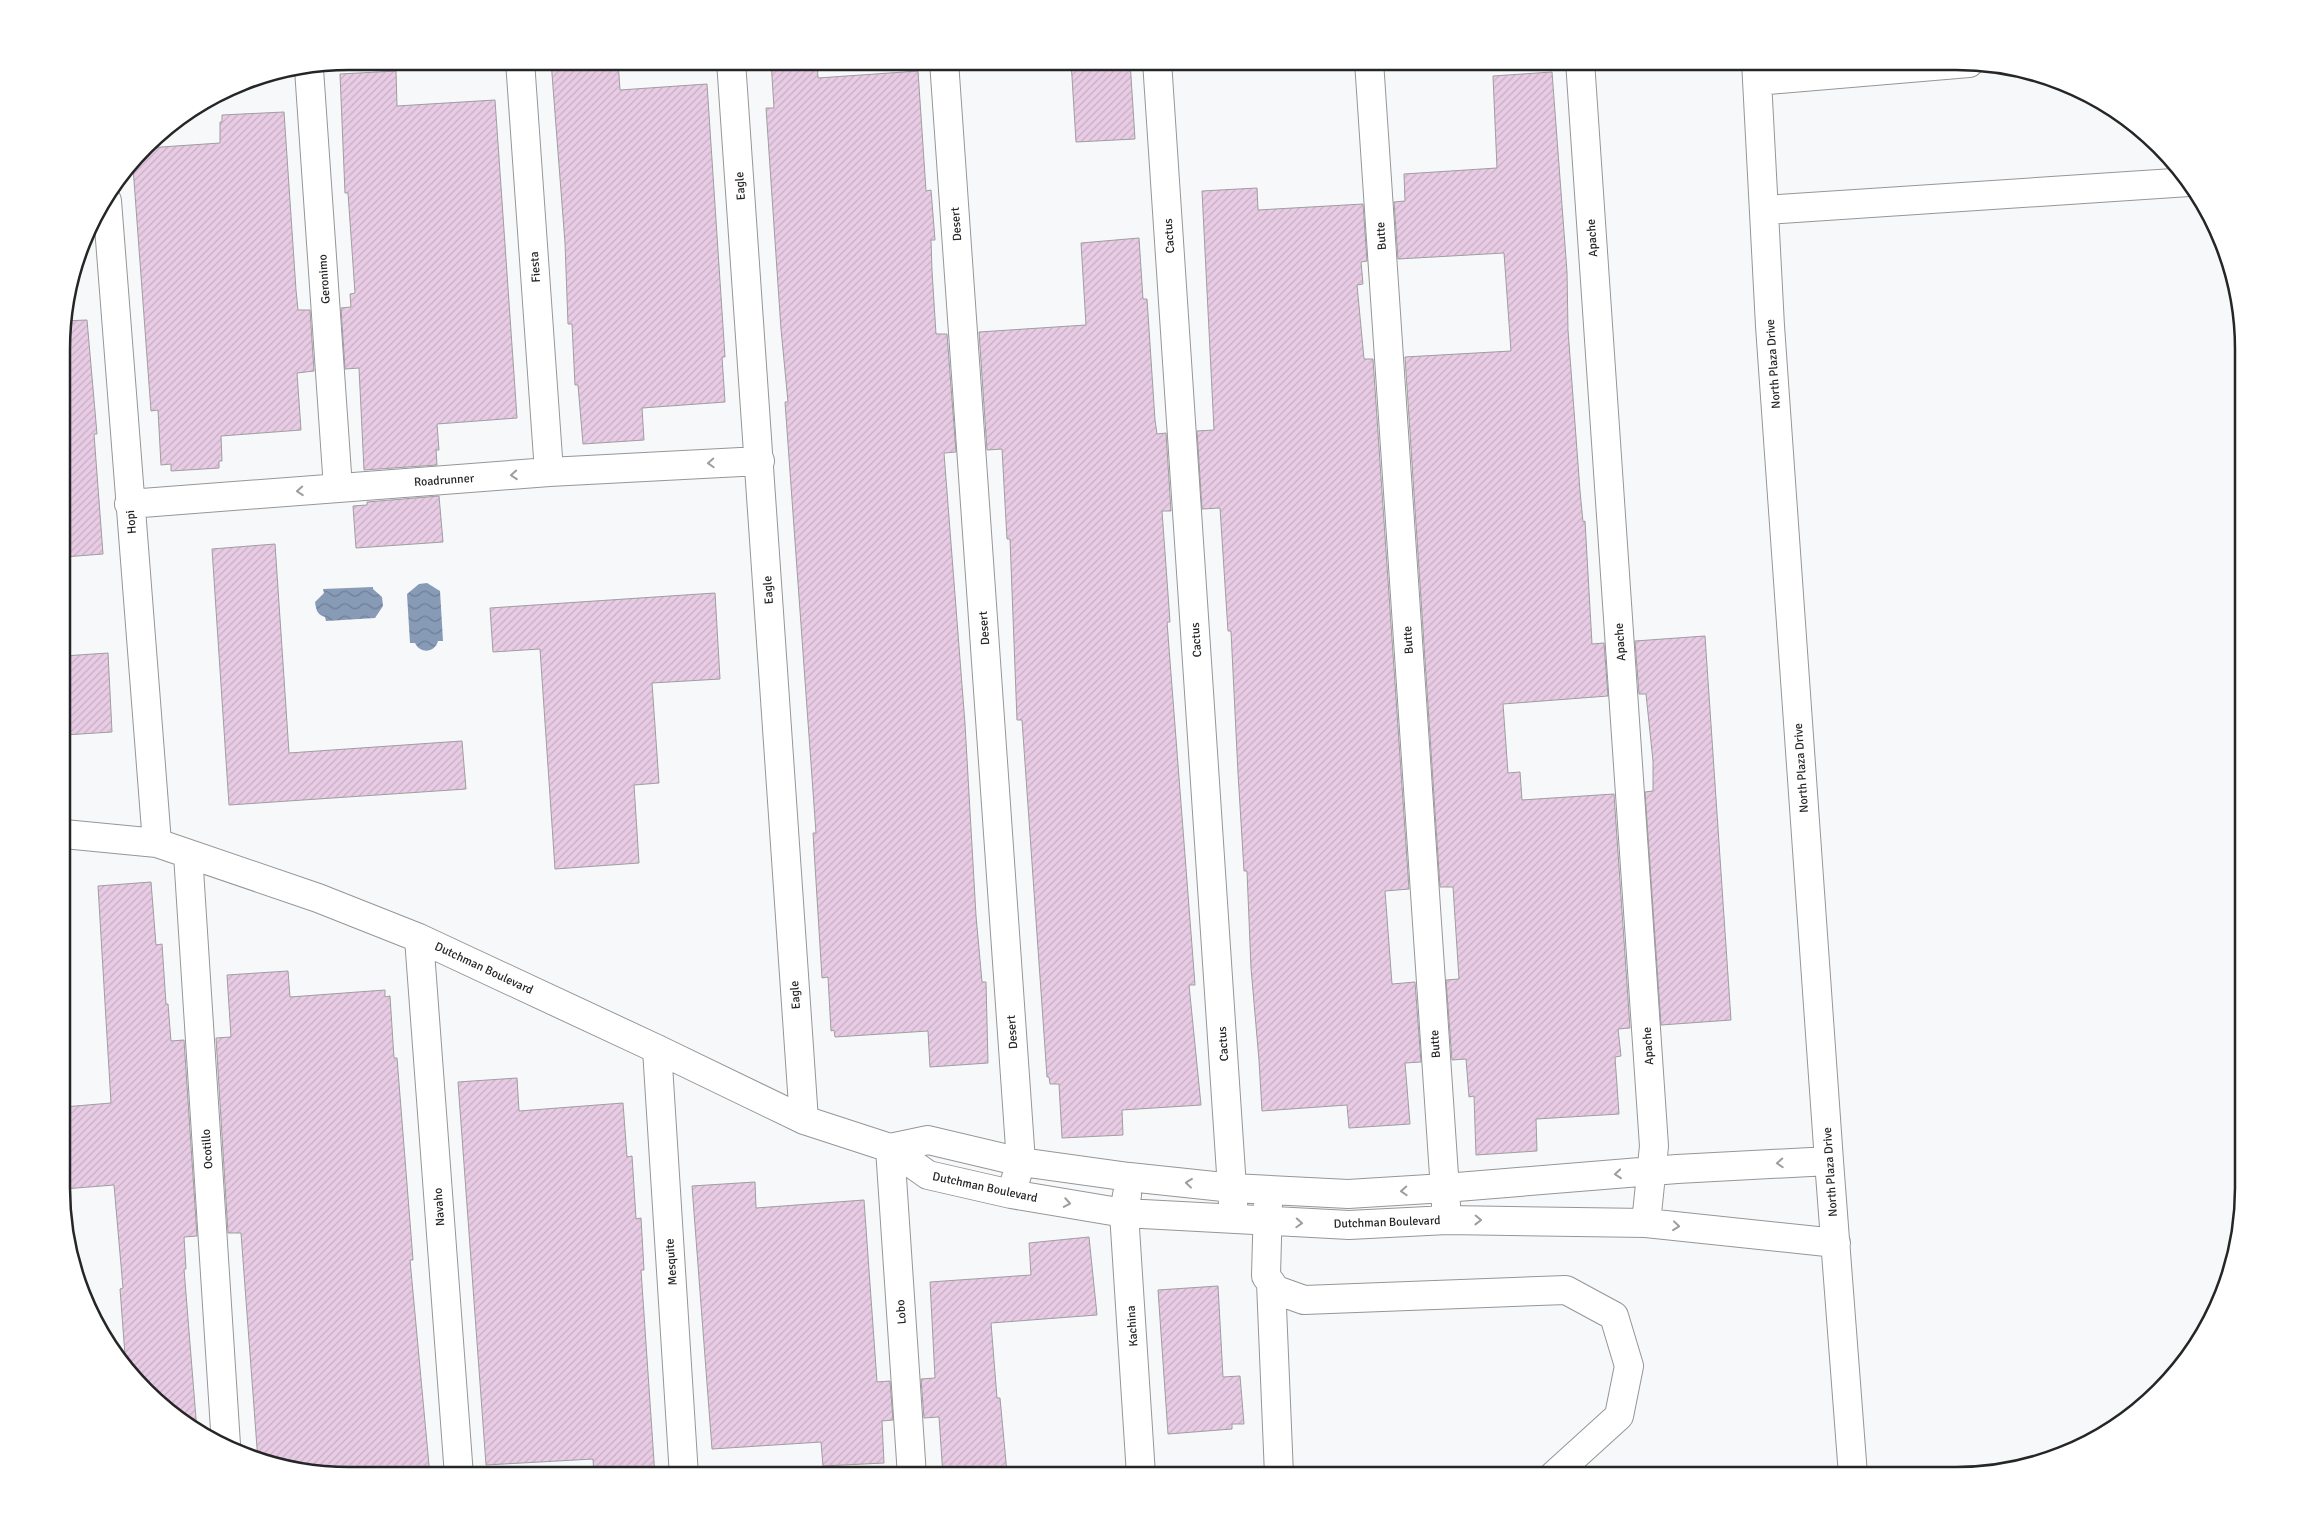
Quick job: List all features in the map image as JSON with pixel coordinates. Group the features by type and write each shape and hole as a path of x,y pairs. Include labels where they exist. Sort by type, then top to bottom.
{"street":[{"name":"Fiesta","path":"521,70 549,472"},
{"name":"Eagle","path":"732,70 804,1120"},
{"name":"Desert","path":"945,70 1021,1162 1011,1194"},
{"name":"Cactus","path":"1158,70 1234,1218"},
{"name":"Butte","path":"1370,70 1447,1220"},
{"name":"Apache","path":"1581,70 1654,1136 1646,1223"},
{"path":"1757,71 1784,70"},
{"name":"North Plaza Drive","path":"1757,71 1770,326 1852,1467"},
{"name":"Geronimo","path":"309,73 338,488"},
{"path":"1765,210 2180,183"},
{"name":"Hopi","path":"108,209 129,504 157,843"},
{"name":"Roadrunner","path":"129,504 549,472 760,461"},
{"name":"Dutchman Boulevard","path":"70,835 157,843 318,898 419,938 657,1048 804,1120 890,1148 928,1175 1011,1194 1124,1213 1349,1225 1447,1220 1646,1223 1836,1243"},
{"name":"Ocotillo","path":"188,854 226,1438"},
{"name":"Navaho","path":"419,938 458,1467"},
{"name":"Mesquite","path":"657,1048 683,1467"},
{"name":"Dutchman Boulevard","path":"890,1148 928,1140 1021,1162 1129,1177 1233,1188 1348,1194 1651,1171 1829,1161"},
{"name":"Lobo","path":"890,1148 911,1467"},
{"name":"Kachina","path":"1129,1177 1124,1213 1140,1467"},
{"path":"1268,1190 1266,1276 1276,1290 1304,1300 1566,1290 1614,1316 1629,1366 1619,1416 1563,1467"},
{"path":"1270,1282 1279,1467"}],"water":[{"path":"427,583 440,591 443,641 438,641 434,648 427,651 417,647 415,643 410,643 407,594 419,584"},
{"path":"373,587 382,597 383,606 375,618 326,621 325,617 320,615 316,609 315,602 324,593 323,589"}],"building":[{"path":"552,70 619,70 620,90 707,84 725,357 722,357 725,402 642,408 644,440 583,444 578,385 575,385 572,324 568,324 565,243"},
{"path":"772,70 818,70 818,78 918,71 926,191 931,190 935,240 931,240 936,334 947,334 956,452 944,453 965,724 976,916 982,982 986,982 988,1063 930,1067 928,1031 835,1037 834,1030 831,1031 828,977 822,978 813,833 816,833 785,402 788,402 781,329 766,108 774,108"},
{"path":"1072,70 1131,70 1135,139 1076,142"},
{"path":"396,71 397,106 495,100 517,418 437,424 439,450 436,450 437,465 364,470 359,368 345,369 341,308 351,307 350,294 355,293 348,193 345,193 340,74"},
{"path":"1552,72 1567,272 1568,330 1580,491 1583,522 1585,521 1592,644 1604,643 1608,696 1503,704 1508,773 1520,772 1522,800 1614,794 1630,1028 1618,1029 1621,1056 1615,1057 1619,1114 1536,1119 1537,1151 1476,1155 1474,1096 1469,1097 1466,1059 1452,1060 1446,980 1459,979 1453,887 1440,887 1405,357 1511,351 1504,253 1398,259 1394,202 1405,201 1404,174 1497,168 1493,76"},
{"path":"284,112 298,310 310,310 314,371 297,373 301,430 221,436 222,461 219,461 219,468 171,471 171,464 161,465 158,410 151,411 133,172 157,147 220,143 222,115"},
{"path":"1257,188 1258,210 1363,204 1367,261 1361,262 1363,284 1357,285 1364,359 1373,359 1409,889 1385,891 1392,984 1415,982 1421,1062 1405,1063 1410,1124 1349,1128 1347,1105 1262,1111 1251,968 1247,871 1244,871 1231,631 1228,631 1220,508 1202,509 1197,431 1214,430 1202,191"},
{"path":"1139,238 1143,299 1147,299 1155,420 1157,434 1166,433 1171,511 1162,511 1170,622 1167,622 1195,985 1189,985 1201,1105 1122,1110 1123,1135 1062,1138 1059,1084 1050,1084 1049,1077 1047,1077 1022,720 1017,720 1010,539 1007,539 1002,449 987,450 979,332 1086,325 1081,243"},
{"path":"87,320 97,434 94,434 103,554 70,557 70,349 72,321"},
{"path":"439,496 443,542 356,548 353,506 367,505 367,502"},
{"path":"275,544 289,753 462,741 466,789 229,805 212,549"},
{"path":"715,593 720,679 652,683 659,783 634,785 639,863 555,869 540,649 493,652 490,608"},
{"path":"1705,636 1731,1020 1661,1025 1645,792 1653,791 1653,761 1646,694 1639,694 1635,641"},
{"path":"108,653 112,732 70,735 70,656"},
{"path":"151,882 156,945 162,944 166,1004 168,1004 171,1041 184,1040 197,1236 184,1237 186,1269 184,1269 196,1421 165,1398 139,1372 125,1354 120,1289 123,1288 114,1185 70,1189 70,1106 111,1103 98,886"},
{"path":"288,971 290,997 385,990 385,997 390,996 394,1058 397,1058 413,1260 410,1260 429,1467 313,1465 257,1451 241,1233 228,1233 216,1038 231,1037 227,975"},
{"path":"517,1078 519,1111 623,1103 627,1157 632,1156 636,1219 641,1218 644,1270 641,1270 654,1467 593,1467 593,1459 486,1465 458,1082"},
{"path":"755,1182 756,1208 864,1200 877,1382 890,1381 893,1420 882,1421 884,1463 823,1466 821,1442 712,1449 692,1186"},
{"path":"1089,1237 1097,1315 991,1323 997,1398 1000,1398 1006,1467 942,1467 939,1417 924,1418 921,1379 935,1378 930,1282 1031,1275 1029,1243"},
{"path":"1218,1286 1223,1377 1240,1376 1244,1424 1232,1424 1232,1429 1168,1434 1158,1290"}]}
